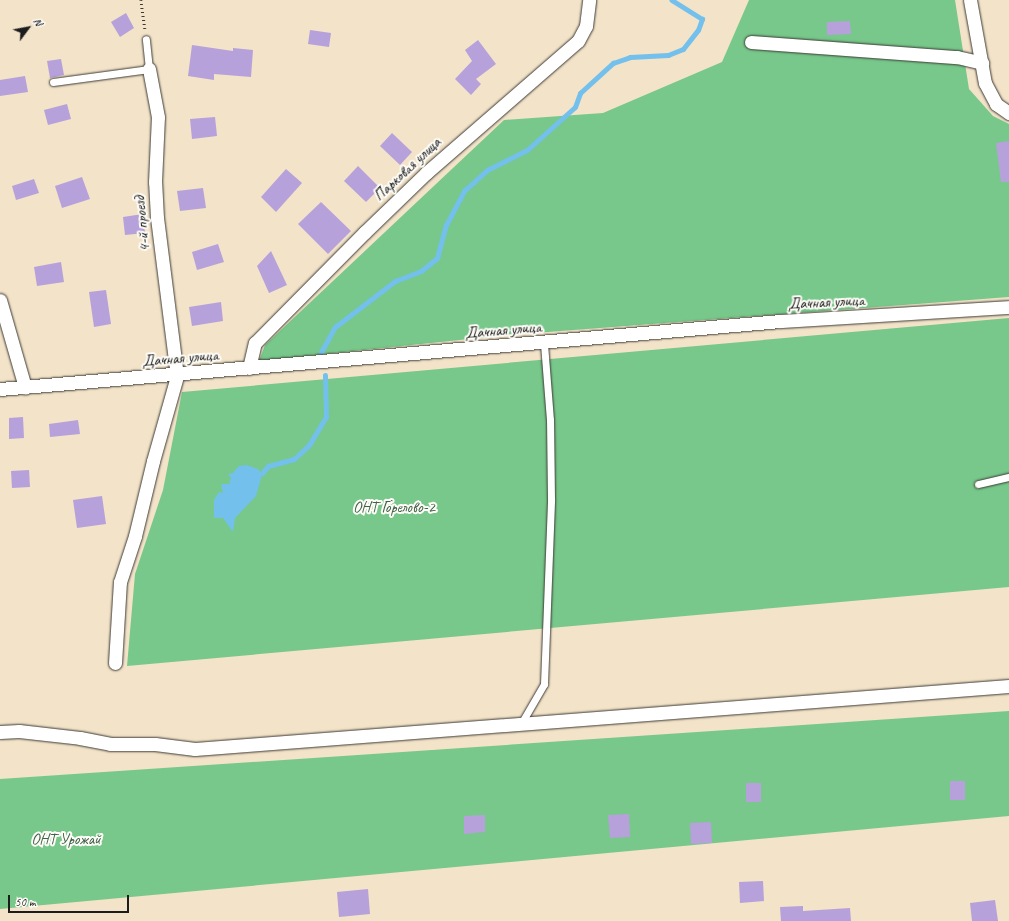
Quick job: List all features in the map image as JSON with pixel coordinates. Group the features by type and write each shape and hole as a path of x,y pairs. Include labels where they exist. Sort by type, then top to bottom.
{"street":[{"name":"Парковая улица","path":"249,368 254,343 365,232 426,173 578,40 586,26 589,0"},
{"path":"970,0 985,83 996,104 1009,113"},
{"path":"751,42 957,57 982,63"},
{"name":"4-й проезд","path":"149,69 158,117 155,182 157,218 177,376"},
{"path":"0,300 26,387"},
{"name":"Дачная улица","path":"0,389 177,376 249,368 544,344 780,321 1009,307"},
{"path":"115,663 120,582 135,536 153,461 177,376"},
{"path":"0,732 19,731 80,738 110,744 155,744 195,749 474,728 522,722 803,703 1009,686"}],"lane":[{"path":"53,82 149,69 146,39"},
{"path":"522,722 544,684 551,499 550,420 544,344"},
{"path":"978,484 1009,477"}],"path":[{"path":"141,0 146,39"}],"green space":[{"path":"749,0 955,0 969,89 993,116 1009,124 1009,297 507,335 259,361 265,345 504,120 603,113 722,62"},
{"name":"ОНТ Горелово-2","path":"1009,318 1009,587 127,666 135,574 163,490 182,392"},
{"name":"ОНТ Урожай","path":"1009,711 1009,816 0,909 0,779"}],"water":[{"path":"246,465 258,469 262,475 256,496 235,518 233,532 223,518 214,518 214,500 219,492 223,493 221,484 229,484 231,478 228,474 233,473 239,466"}],"building":[{"path":"126,13 134,28 120,37 111,22"},
{"path":"850,21 851,34 827,35 827,22"},
{"path":"310,30 331,33 329,47 308,44"},
{"path":"478,40 496,64 476,79 481,84 471,95 455,79 472,61 465,50"},
{"path":"192,45 233,51 233,48 253,50 251,77 214,74 214,80 188,76"},
{"path":"61,59 64,75 50,78 47,61"},
{"path":"25,76 28,92 0,96 0,80"},
{"path":"67,104 71,119 48,125 44,110"},
{"path":"215,117 217,136 192,139 190,119"},
{"path":"392,133 412,152 400,165 380,146"},
{"path":"1009,141 1009,182 1001,182 996,143"},
{"path":"358,166 380,188 366,202 344,181"},
{"path":"286,169 302,183 276,212 261,197"},
{"path":"82,177 90,199 62,208 55,186"},
{"path":"34,179 39,193 16,200 12,186"},
{"path":"203,188 206,208 180,211 177,191"},
{"path":"321,202 351,231 328,254 298,224"},
{"path":"143,214 145,233 125,235 123,217"},
{"path":"218,244 224,262 197,270 192,252"},
{"path":"271,251 287,285 269,293 257,266"},
{"path":"61,262 64,282 37,286 34,267"},
{"path":"106,290 111,324 94,327 89,292"},
{"path":"221,302 223,321 192,326 189,307"},
{"path":"23,417 24,438 9,439 9,418"},
{"path":"78,420 80,434 50,437 49,424"},
{"path":"29,470 30,487 12,488 11,471"},
{"path":"102,496 106,524 77,528 73,500"},
{"path":"950,781 965,781 965,800 950,800"},
{"path":"746,783 761,783 761,802 746,802"},
{"path":"629,814 630,837 610,838 608,815"},
{"path":"485,815 485,832 464,834 464,816"},
{"path":"711,822 712,843 691,844 690,823"},
{"path":"763,881 764,901 740,903 739,882"},
{"path":"368,889 370,914 339,917 337,892"},
{"path":"995,900 998,921 972,921 970,903"},
{"path":"803,906 803,911 850,908 851,921 781,921 780,907"}],"waterway":[{"path":"321,352 335,327 395,281 421,271 437,258 446,225 465,190 487,170 527,150 575,107 580,93 613,63 630,57 668,55 683,49 698,30 702,19 672,0"},
{"path":"262,473 268,466 294,459 309,445 326,417 325,375"}]}
